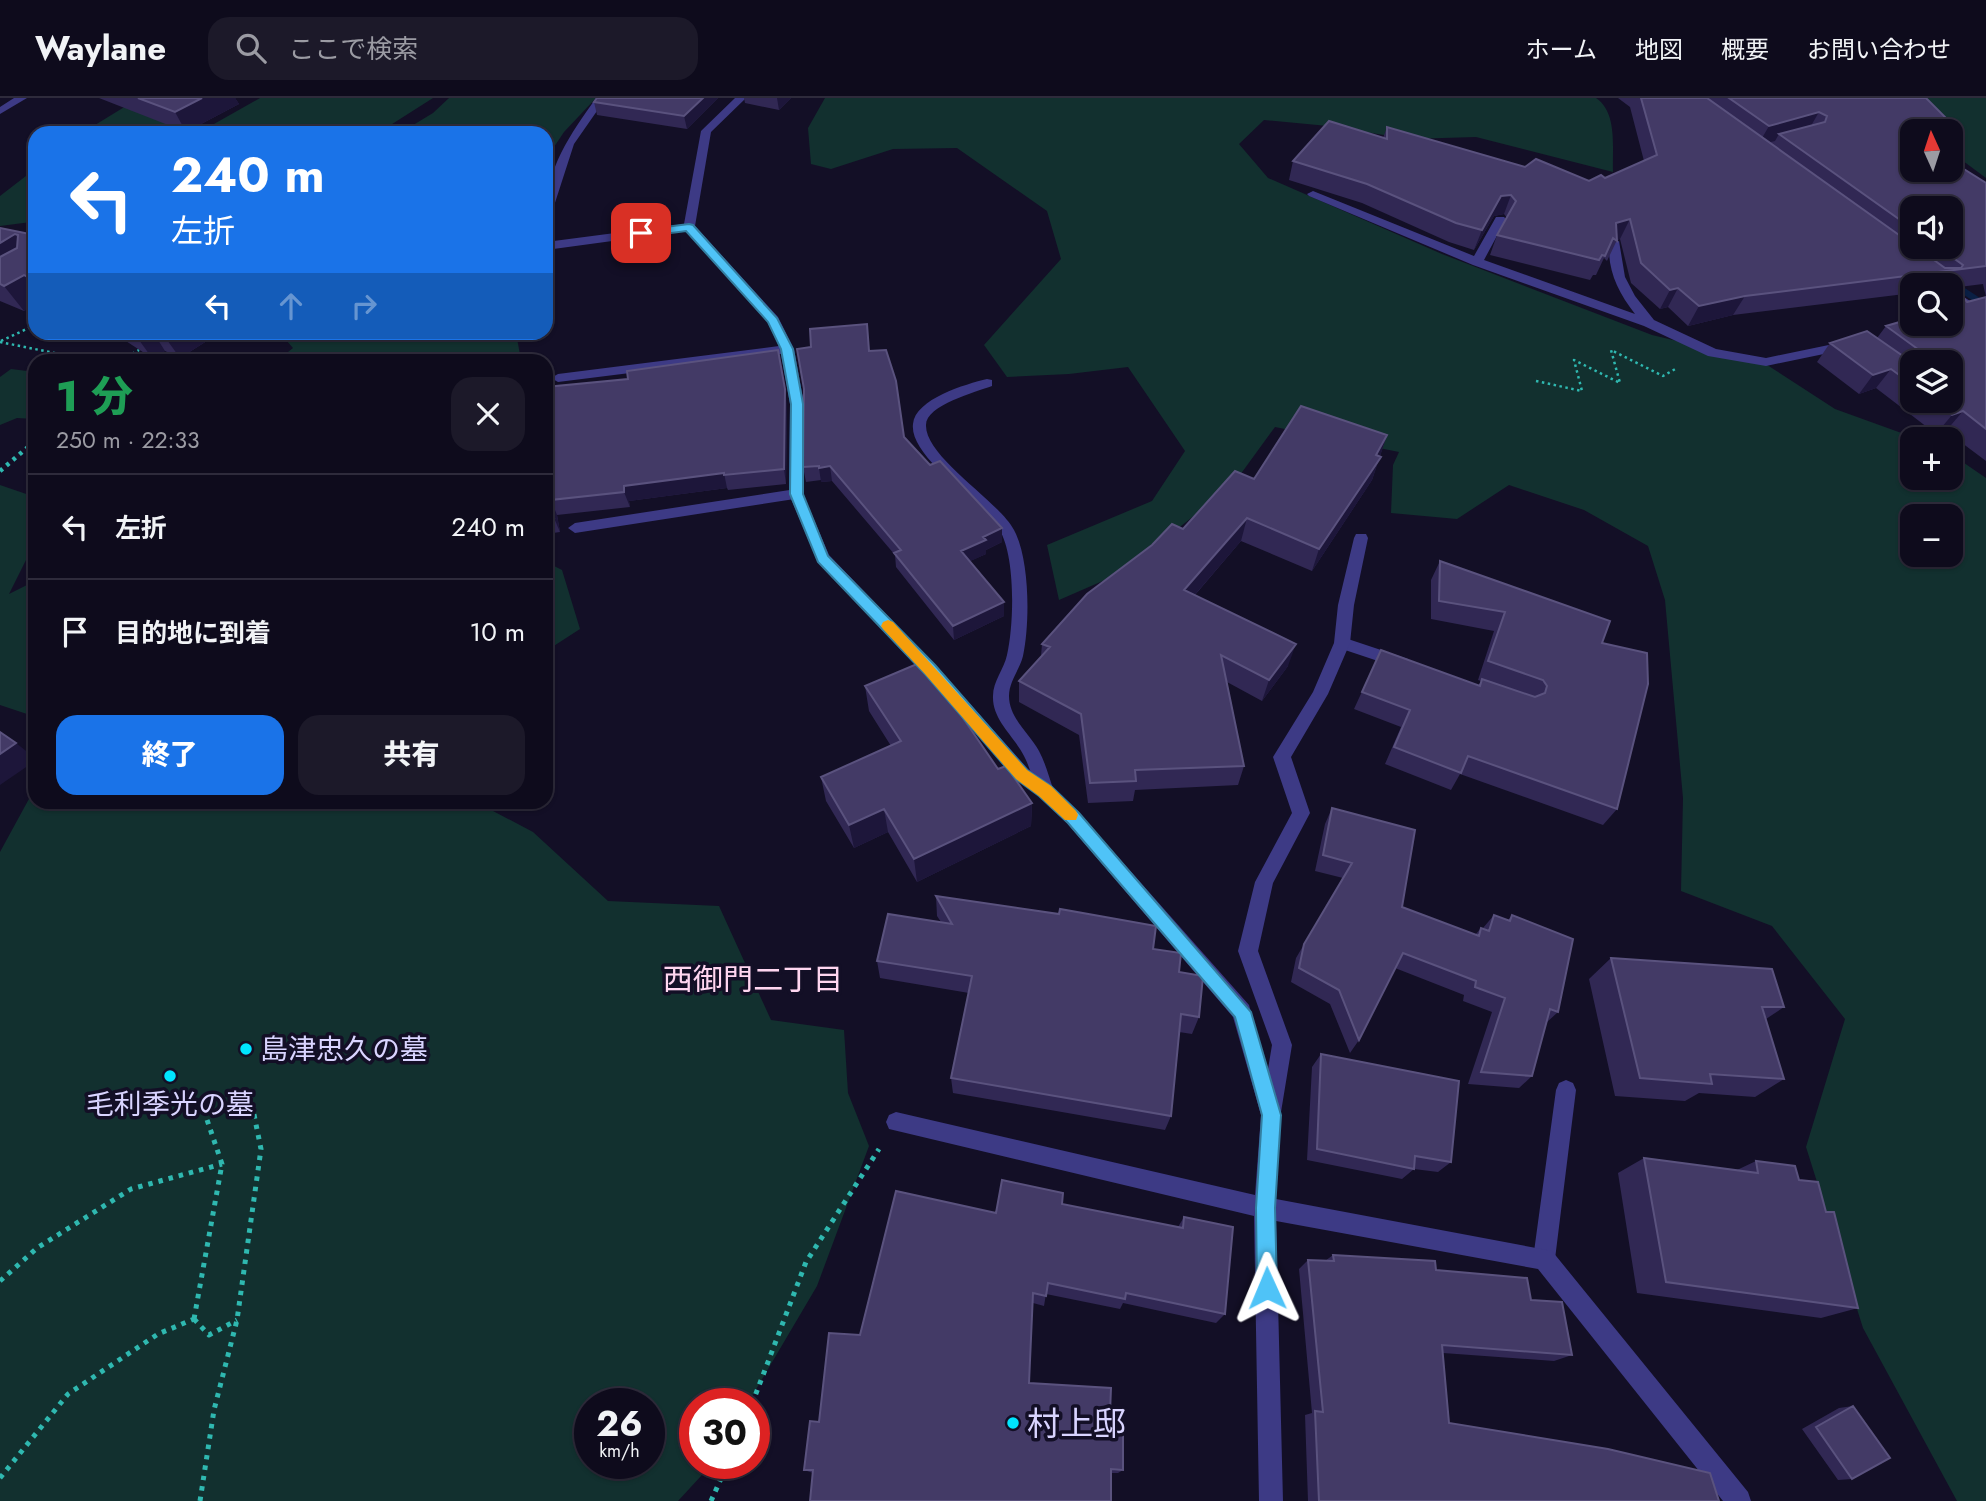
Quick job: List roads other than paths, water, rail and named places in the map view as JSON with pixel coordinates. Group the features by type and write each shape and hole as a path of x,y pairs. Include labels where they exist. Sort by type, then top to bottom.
{"street":[{"path":"1,109 22,98"},
{"path":"553,191 569,144 601,98"},
{"path":"689,227 706,131 741,98"},
{"path":"1313,194 1477,262 1649,323 1713,353 1766,362 1856,343 1865,350"},
{"path":"1477,262 1500,219"},
{"path":"553,245 689,227"},
{"path":"689,227 773,320 787,349 797,404 796,494 823,558 930,670 1022,774 1045,791 1073,818 1242,1012 1271,1115"},
{"path":"1615,244 1614,258 1618,279 1649,323"},
{"path":"1963,301 1986,317"},
{"path":"1963,312 1974,309"},
{"path":"558,378 787,349"},
{"path":"987,383 933,404 921,416 919,427 923,441 961,485 1007,528 1013,543 1020,627 1015,659 1001,695 1008,722 1032,755 1045,791"},
{"path":"575,528 796,494"},
{"path":"1271,1501 1265,1208 1271,1115 1282,1045 1248,951 1264,882 1301,813 1282,757 1320,694 1342,643 1346,605 1361,538"},
{"path":"1342,643 1420,669"},
{"path":"1544,1259 1566,1090"},
{"path":"896,1122 1265,1208 1544,1259 1739,1501"}],"waterway":[{"path":"1963,291 1986,306"}],"place":[{"name":"島津忠久の墓","path":"246,1049"},
{"name":"毛利季光の墓","path":"170,1076"},
{"name":"村上邸","path":"1013,1423"}],"district":[{"name":"西御門二丁目","path":"753,979"}]}
